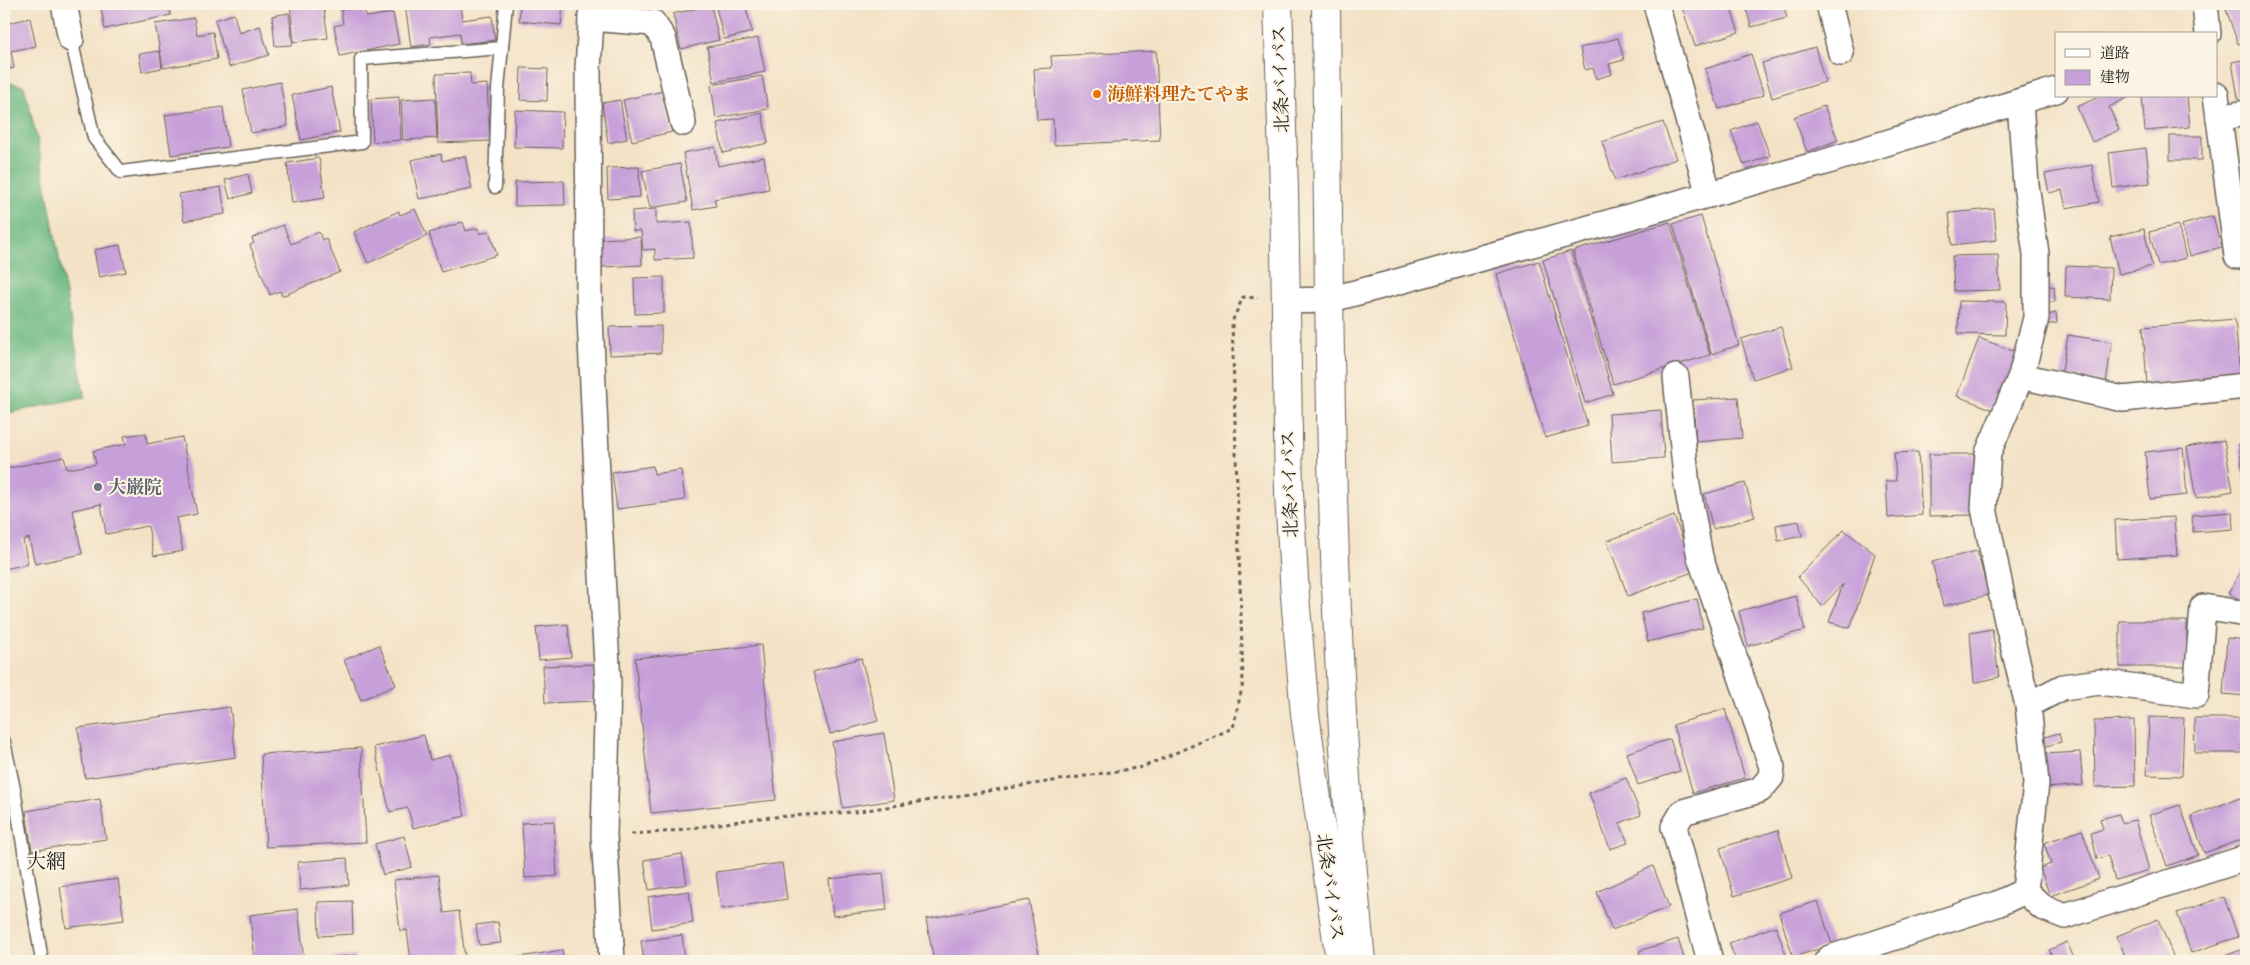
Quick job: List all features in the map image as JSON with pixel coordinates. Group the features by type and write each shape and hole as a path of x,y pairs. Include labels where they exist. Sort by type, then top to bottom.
{"highway":[{"name":"北条バイパス","path":"1278,4 1289,493 1295,596 1306,714 1340,961"},
{"name":"北条バイパス","path":"1326,4 1328,300 1340,705 1350,847 1361,961"}],"street":[{"path":"64,4 71,39"},
{"path":"1656,4 1708,195"},
{"path":"1829,4 1841,53"},
{"path":"2205,4 2205,32"},
{"path":"612,961 604,836 608,683 598,520 590,294 588,69 592,11 653,23 662,38 682,123"},
{"path":"1286,301 1328,300 1822,163 2055,90"},
{"path":"2020,102 2026,185 2036,254 2036,318 2021,376 1988,453 1984,508 2007,621 2028,705 2036,783 2025,891"},
{"path":"2246,113 2218,106 2237,256 2246,254"},
{"path":"2021,376 2123,399 2246,386"},
{"path":"1676,377 1686,486 1700,556 1772,767 1771,778 1760,790 1683,812 1674,827 1710,961"},
{"path":"2028,705 2063,687 2100,682 2196,695 2203,607 2246,614"},
{"path":"2025,891 2042,907 2065,916 2246,858"},
{"path":"1827,961 1830,958 1997,904 2025,891"}],"lane":[{"path":"495,187 498,89 506,4"},
{"path":"71,39 94,138 121,172 362,142 362,59 502,48"},
{"path":"4,742 14,789 42,961"}],"path":[{"path":"604,836 664,832 760,818 854,812 1143,767 1233,728 1243,683 1232,322"}],"green space":[{"path":"4,81 24,86 37,138 85,397 4,414"}],"building":[{"path":"100,4 168,4 171,15 105,29"},
{"path":"290,4 323,4 328,38 294,42"},
{"path":"405,4 460,4 462,20 492,16 495,40 461,44 460,33 430,37 431,44 411,47"},
{"path":"520,4 563,4 561,25 519,21"},
{"path":"715,4 745,4 752,32 724,39"},
{"path":"1693,4 1729,4 1739,32 1695,46 1682,7"},
{"path":"1745,4 1783,4 1787,18 1751,27"},
{"path":"2246,4 2246,41 2238,44 2226,9"},
{"path":"711,5 719,40 681,49 673,14"},
{"path":"364,6 366,17 393,13 399,44 340,56 334,26 343,24 341,10"},
{"path":"289,13 293,45 275,46 272,16"},
{"path":"234,14 239,33 260,26 269,55 229,67 215,20"},
{"path":"30,18 36,46 11,51 14,68 4,70 4,24"},
{"path":"194,18 197,35 213,32 217,59 163,68 155,24"},
{"path":"758,38 765,72 714,82 707,47"},
{"path":"1618,38 1624,60 1609,64 1612,74 1596,79 1593,68 1585,70 1580,48"},
{"path":"1815,47 1825,82 1772,98 1762,63"},
{"path":"160,51 162,68 142,72 139,54"},
{"name":"海鮮料理たてやま","path":"1156,51 1160,140 1054,145 1053,119 1037,120 1034,69 1052,68 1051,56"},
{"path":"1751,54 1764,95 1719,109 1705,69"},
{"path":"2246,59 2246,101 2239,103 2232,62"},
{"path":"521,68 548,69 547,101 520,100"},
{"path":"470,73 471,85 487,84 490,141 438,143 436,74"},
{"path":"762,76 768,109 716,118 711,85"},
{"path":"280,82 288,126 251,133 243,90"},
{"path":"331,87 340,132 301,140 292,95"},
{"path":"664,91 672,132 632,141 623,100"},
{"path":"399,97 401,140 373,142 371,99"},
{"path":"435,98 437,138 403,140 401,100"},
{"path":"2097,98 2127,98 2109,107 2119,130 2092,142 2077,107"},
{"path":"2142,98 2187,98 2190,127 2145,131"},
{"path":"620,100 627,139 608,143 602,103"},
{"path":"1824,106 1838,140 1807,152 1794,117"},
{"path":"223,107 228,147 171,155 165,115"},
{"path":"515,110 563,112 562,148 514,147"},
{"path":"762,113 768,143 723,153 717,123"},
{"path":"1757,121 1770,156 1744,165 1731,131"},
{"path":"1663,122 1676,159 1615,180 1602,142"},
{"path":"2170,136 2202,136 2202,160 2170,160"},
{"path":"715,147 718,166 764,157 769,189 714,199 716,206 693,210 683,153"},
{"path":"2146,148 2150,183 2113,188 2109,153"},
{"path":"441,154 442,161 465,156 472,189 419,199 411,160"},
{"path":"319,158 325,198 292,203 287,163"},
{"path":"680,164 687,202 650,208 642,171"},
{"path":"2092,165 2099,202 2066,208 2062,190 2049,193 2045,174"},
{"path":"639,167 640,197 608,199 607,168"},
{"path":"248,174 252,193 230,199 225,180"},
{"path":"564,181 565,205 515,206 515,182"},
{"path":"221,187 225,214 184,221 179,194"},
{"path":"415,209 427,236 368,263 354,232 399,211 400,215"},
{"path":"656,209 656,224 691,222 693,258 655,260 655,249 643,250 641,231 633,231 632,211"},
{"path":"1994,209 1997,240 1952,245 1949,213"},
{"path":"1701,216 1739,345 1711,354 1673,224"},
{"path":"2213,216 2221,247 2190,256 2182,225"},
{"path":"463,222 466,231 478,228 480,234 489,231 497,255 441,272 429,233"},
{"path":"1670,222 1710,355 1613,384 1573,251"},
{"path":"283,225 291,244 319,232 322,240 326,238 340,272 282,296 280,291 270,295 250,245 254,243 252,238"},
{"path":"2178,225 2186,258 2158,265 2149,232"},
{"path":"2144,229 2152,266 2119,274 2110,237"},
{"path":"641,237 642,265 602,267 601,239"},
{"path":"120,245 126,272 99,277 94,250"},
{"path":"1571,251 1613,394 1585,403 1543,260"},
{"path":"1998,255 2000,290 1954,291 1952,256"},
{"path":"1539,261 1588,426 1545,438 1496,274"},
{"path":"2066,266 2111,268 2110,299 2065,297"},
{"path":"664,277 664,313 635,314 634,278"},
{"path":"2054,286 2055,302 2043,302 2042,287"},
{"path":"1959,301 2006,302 2005,335 1958,334"},
{"path":"2056,313 2057,323 2045,325 2043,316"},
{"path":"2235,319 2240,377 2147,385 2143,327"},
{"path":"661,326 661,353 610,355 609,327"},
{"path":"1781,327 1793,367 1753,379 1741,339"},
{"path":"2068,335 2112,342 2106,383 2061,376"},
{"path":"1979,338 2021,354 1999,412 1957,396"},
{"path":"1738,397 1742,438 1696,442 1693,400"},
{"path":"1661,410 1664,458 1612,462 1609,414"},
{"name":"大巌院","path":"146,433 147,444 182,437 197,514 176,518 183,551 154,556 148,526 106,534 101,504 73,510 82,554 35,564 29,538 23,540 28,564 4,569 4,469 64,457 67,469 96,464 93,451 126,444 124,436"},
{"path":"2224,440 2233,491 2196,498 2187,447"},
{"path":"2246,443 2246,488 2245,488 2239,444"},
{"path":"2183,448 2187,495 2150,499 2145,452"},
{"path":"1918,452 1922,515 1888,518 1886,481 1896,481 1894,453"},
{"path":"1929,454 1974,454 1974,515 1929,516"},
{"path":"653,466 654,474 681,470 685,500 617,509 612,472"},
{"path":"1745,483 1755,517 1713,529 1704,494"},
{"path":"2232,512 2233,529 2193,532 2192,515"},
{"path":"1674,516 1695,571 1628,596 1607,541"},
{"path":"2174,517 2177,555 2117,559 2115,520"},
{"path":"1799,521 1802,536 1778,541 1776,525"},
{"path":"1844,530 1875,554 1850,628 1829,622 1843,584 1822,606 1798,577"},
{"path":"1977,551 1989,595 1943,606 1932,562"},
{"path":"2246,562 2246,603 2228,593"},
{"path":"1796,596 1805,630 1748,646 1739,611"},
{"path":"1697,599 1703,628 1648,642 1641,613"},
{"path":"2120,621 2187,621 2187,667 2120,667"},
{"path":"568,624 571,657 539,660 536,627"},
{"path":"1992,629 1999,677 1974,683 1970,633"},
{"path":"2227,638 2246,640 2246,696 2223,694"},
{"path":"379,645 396,685 361,700 344,660"},
{"path":"761,645 776,800 651,813 635,658"},
{"path":"861,658 878,721 830,734 813,672"},
{"path":"594,664 595,701 545,703 543,666"},
{"path":"230,707 236,757 85,778 78,728"},
{"path":"1725,709 1745,778 1693,793 1673,725"},
{"path":"2149,717 2184,718 2182,776 2147,775"},
{"path":"2194,718 2241,718 2242,753 2195,753"},
{"path":"2134,720 2135,786 2095,787 2094,721"},
{"path":"884,733 894,800 843,808 832,742"},
{"path":"2059,733 2061,742 2043,747 2041,738"},
{"path":"424,735 430,760 450,755 465,816 413,828 408,808 390,812 374,747"},
{"path":"1670,739 1680,771 1638,785 1627,753"},
{"path":"361,748 366,842 266,847 261,754"},
{"path":"2080,752 2083,785 2046,788 2044,754"},
{"path":"1626,778 1641,815 1620,823 1628,843 1610,849 1589,793"},
{"path":"2240,798 2246,816 2246,838 2204,853 2191,816"},
{"path":"100,799 106,839 32,851 26,811"},
{"path":"2180,805 2198,855 2167,866 2149,815"},
{"path":"2119,814 2122,823 2135,820 2149,870 2115,880 2108,856 2097,859 2091,833 2103,829 2100,819"},
{"path":"554,821 557,876 525,878 522,823"},
{"path":"1778,830 1792,878 1734,896 1720,848"},
{"path":"2082,830 2099,879 2050,896 2040,868 2051,864 2044,843"},
{"path":"404,836 412,867 383,875 375,844"},
{"path":"682,854 687,884 649,890 644,860"},
{"path":"347,858 349,885 300,890 298,862"},
{"path":"782,863 787,899 721,909 716,872"},
{"path":"1653,866 1669,907 1612,930 1597,892"},
{"path":"883,873 887,910 833,916 829,879"},
{"path":"439,875 444,913 459,911 465,958 439,961 411,961 407,930 400,931 394,880"},
{"path":"118,879 124,920 66,928 60,887"},
{"path":"689,891 693,923 652,929 648,897"},
{"path":"2224,897 2238,937 2191,953 2177,913"},
{"path":"1029,900 1040,961 934,961 926,919"},
{"path":"352,901 353,934 319,936 318,902"},
{"path":"1818,901 1832,945 1793,957 1779,913"},
{"path":"298,909 304,961 255,961 250,915"},
{"path":"2158,919 2174,958 2166,961 2127,961 2117,936"},
{"path":"498,922 501,943 479,945 476,925"},
{"path":"1776,926 1788,961 1736,961 1729,943"},
{"path":"682,935 685,961 644,961 641,941"},
{"path":"1678,939 1685,961 1642,961 1639,951"},
{"path":"2067,942 2075,961 2054,961 2049,950"},
{"path":"2246,948 2246,961 2211,961"},
{"path":"562,950 564,961 514,961 514,958"},
{"path":"356,955 357,961 319,961 319,959"}],"place":[{"name":"海鮮料理たてやま","path":"1097,94"},
{"name":"大巌院","path":"98,487"}],"district":[{"name":"大網","path":"46,861"}]}
